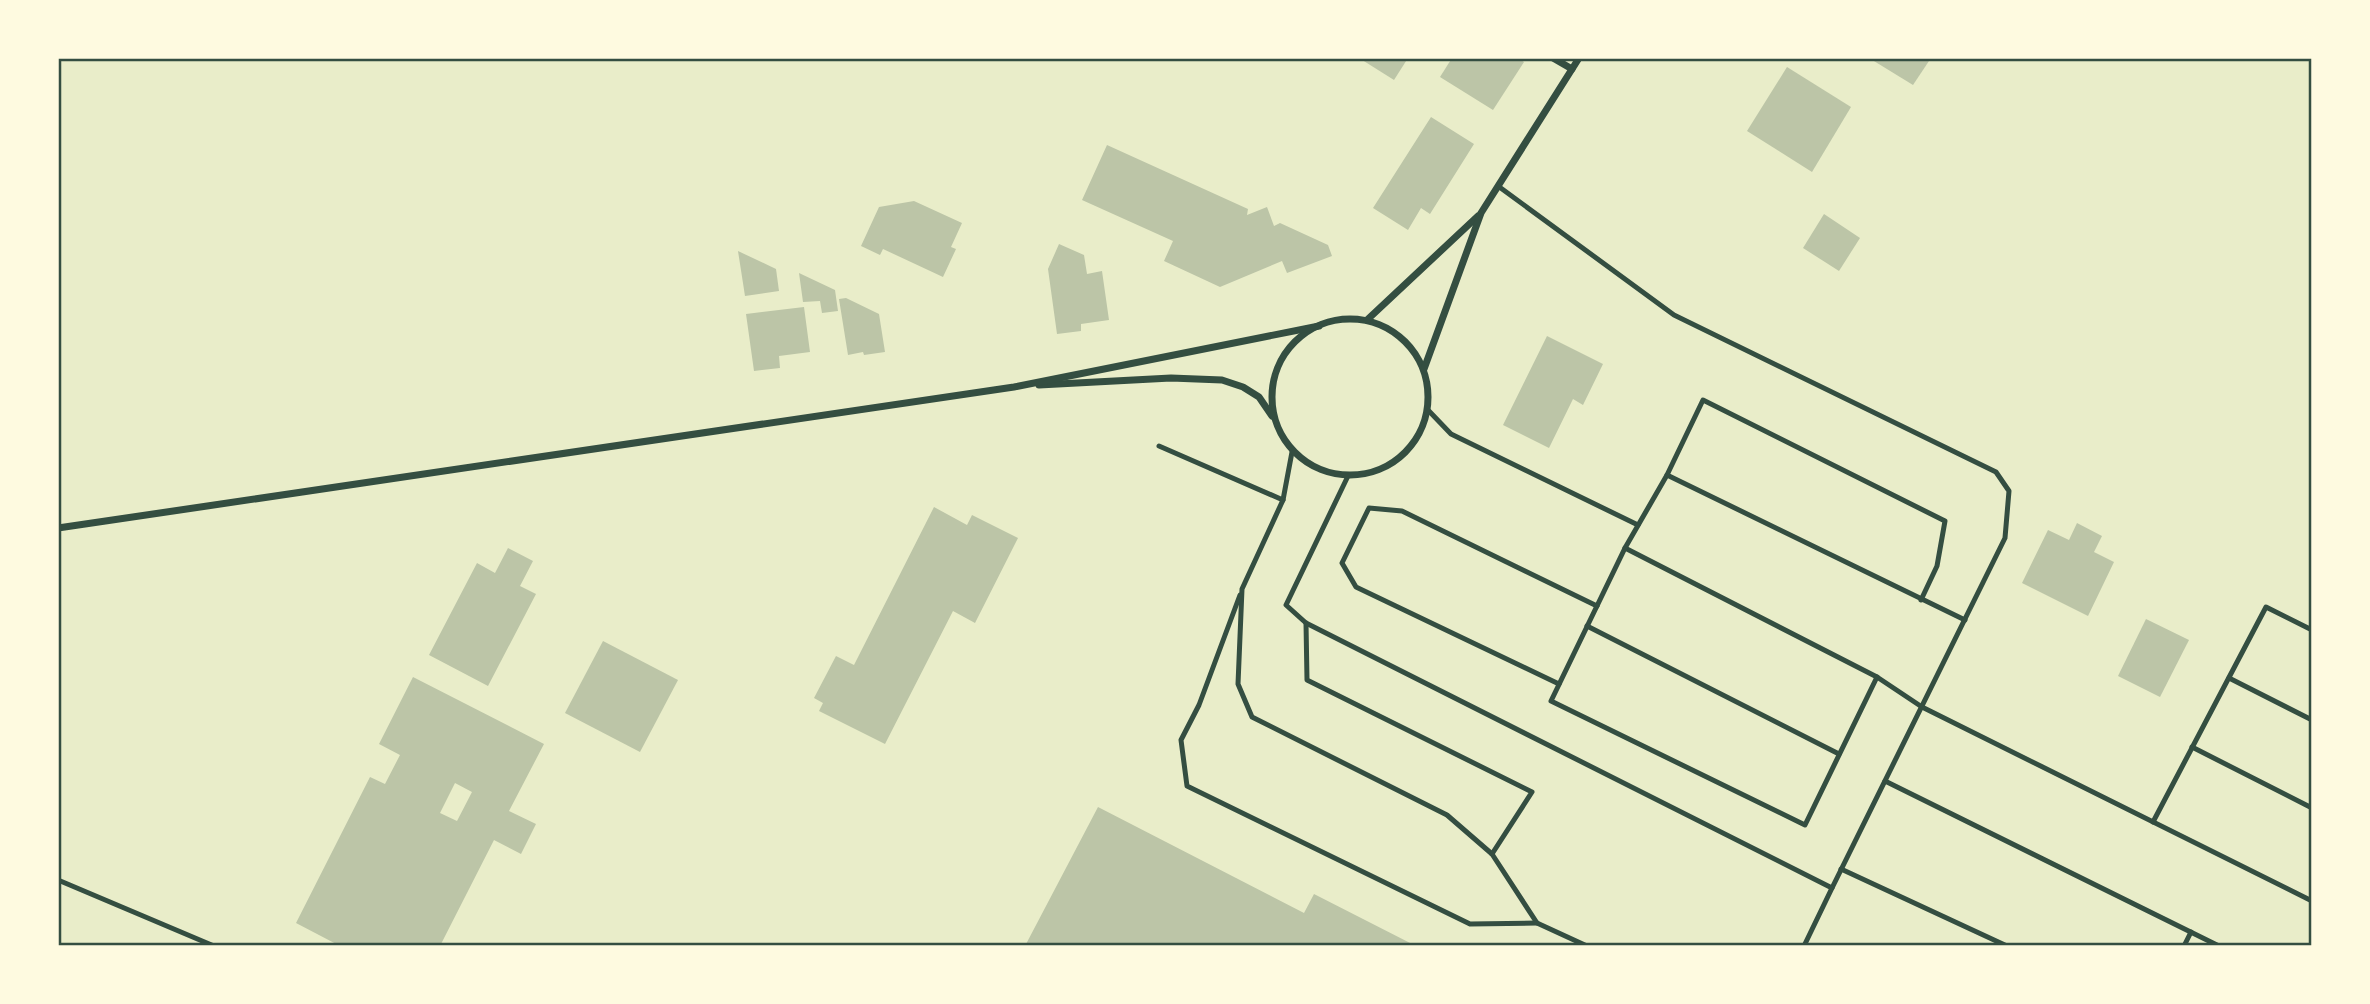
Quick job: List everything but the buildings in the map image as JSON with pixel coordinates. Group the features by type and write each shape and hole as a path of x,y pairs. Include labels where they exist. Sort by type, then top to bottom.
{"street":[{"path":"1553,58 1572,69"},
{"path":"1424,369 1481,213 1579,58"},
{"path":"1367,320 1481,213"},
{"path":"58,528 1014,387 1345,319 1367,320 1396,333 1409,346 1424,369 1429,394 1428,410 1419,436 1402,457 1376,472 1348,477 1314,468 1292,452 1259,397 1243,387 1222,380 1171,378 1014,387"},
{"path":"1273,418 1271,391 1280,360 1297,339 1319,326"}],"lane":[{"path":"1498,186 1674,315 1996,472 2009,491 2005,538 1804,946"},
{"path":"1877,677 1805,825 1551,701 1625,548 1667,475 1703,400 1945,521 1937,566 1922,600"},
{"path":"1428,410 1451,434 1638,525"},
{"path":"1159,446 1283,500"},
{"path":"1292,452 1283,500 1242,589 1199,705 1181,740 1187,786 1470,924 1537,923 1587,946"},
{"path":"1667,475 1965,620"},
{"path":"1348,477 1286,606 1306,623 1832,888"},
{"path":"1559,684 1356,587 1342,563 1369,508 1402,511 1597,606"},
{"path":"1625,548 1877,677 1922,707 2312,901"},
{"path":"1242,589 1238,684 1252,717 1447,815 1492,854 1537,923"},
{"path":"2153,822 2266,607 2312,630"},
{"path":"1306,623 1307,680 1532,792 1492,854"},
{"path":"1587,626 1839,754"},
{"path":"2229,678 2312,720"},
{"path":"2192,747 2312,808"},
{"path":"1885,781 2219,946"},
{"path":"1841,869 2007,946"},
{"path":"58,880 214,946"},
{"path":"2184,946 2191,932"}]}
